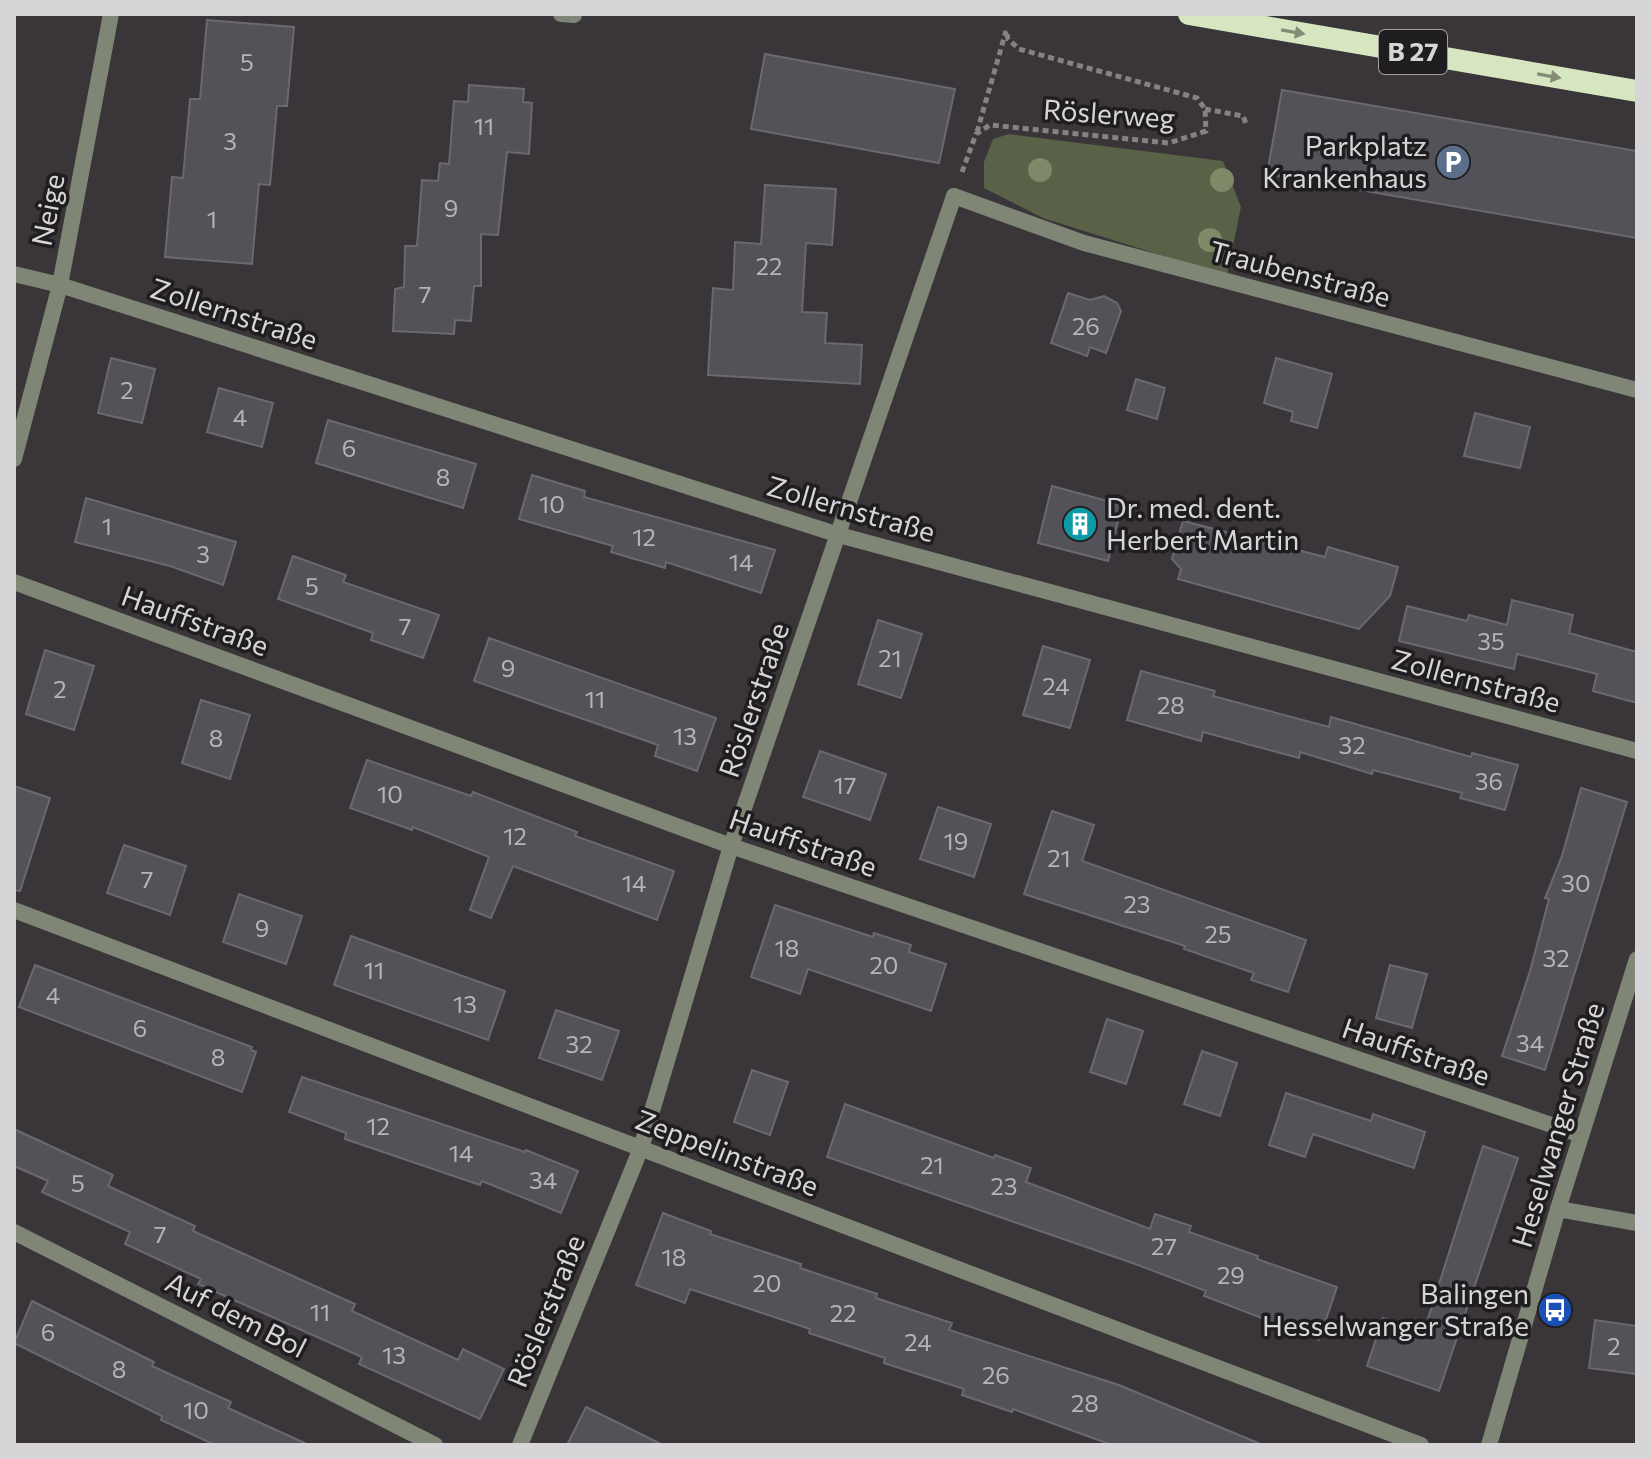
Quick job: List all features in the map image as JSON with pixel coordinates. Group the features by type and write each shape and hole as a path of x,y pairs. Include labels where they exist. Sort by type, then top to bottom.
{"highway":[{"name":"B 27","path":"1189,14 1637,91"}],"street":[{"name":"Neige","path":"14,459 20,415 60,285 111,14"},
{"name":"Traubenstraße","path":"954,196 1084,243 1637,390"},
{"name":"Röslerstraße","path":"520,1445 641,1148 731,846 954,196"},
{"name":"Zollernstraße","path":"14,274 60,285 839,535 1637,751"},
{"name":"Hauffstraße","path":"14,582 731,846 1581,1135"},
{"name":"Zeppelinstraße","path":"14,910 1421,1445"},
{"name":"Heselwanger Straße","path":"1489,1445 1558,1209 1637,959"},
{"path":"1558,1209 1637,1223"},
{"name":"Auf dem Bol","path":"14,1232 435,1445"}],"path":[{"name":"Röslerweg","path":"1006,30 1008,39 1019,49 1179,91 1197,98 1205,109 1206,131 1169,143 990,125 976,134 1006,30"},
{"path":"1205,109 1243,116 1247,126"},
{"path":"954,196 976,134"}],"green space":[{"path":"1009,134 1223,161 1241,207 1227,276 1043,218 984,188 984,162 993,139"}],"building":[{"path":"207,20 294,27 287,106 277,106 270,185 259,184 252,264 165,257 172,177 183,178 190,99 200,99"},
{"path":"765,54 955,89 939,163 751,129"},
{"path":"469,85 524,89 523,102 532,103 529,154 507,152 498,235 481,234 481,286 474,286 471,321 455,320 454,334 393,331 395,289 404,287 405,246 417,246 422,180 438,181 440,163 449,164 454,101 468,102"},
{"name":"Parkplatz Krankenhaus","path":"1282,90 1637,151 1637,238 1267,174"},
{"path":"765,185 836,189 832,245 806,243 802,312 827,313 825,343 862,345 860,384 708,375 713,288 733,290 735,242 761,244"},
{"path":"1068,293 1090,300 1104,296 1117,303 1121,311 1106,353 1090,347 1087,356 1051,343"},
{"path":"111,358 155,369 142,423 98,413"},
{"path":"1276,358 1332,374 1317,428 1291,421 1293,412 1264,403"},
{"path":"1136,379 1165,388 1157,419 1127,410"},
{"path":"219,388 273,403 262,447 207,432"},
{"path":"1475,413 1530,427 1520,468 1464,456"},
{"path":"328,420 476,464 463,508 316,463"},
{"path":"532,475 585,491 584,497 775,550 761,593 666,562 665,568 611,552 613,546 519,519"},
{"name":"Dr. med. dent. Herbert Martin","path":"1052,486 1122,505 1108,561 1038,543"},
{"path":"86,498 236,542 223,585 170,566 75,542"},
{"path":"1183,521 1325,557 1328,547 1398,567 1390,596 1359,629 1178,579 1181,569 1172,559"},
{"path":"293,556 346,575 343,582 439,615 423,658 371,640 373,633 278,599"},
{"path":"1512,600 1573,615 1569,633 1637,652 1637,703 1593,691 1597,674 1517,654 1514,669 1399,641 1407,606 1467,621 1469,615 1507,625"},
{"path":"878,620 922,634 901,698 858,684"},
{"path":"489,638 716,718 697,771 655,756 658,745 474,681"},
{"path":"1043,646 1090,660 1070,728 1023,715"},
{"path":"45,650 94,666 74,730 26,714"},
{"path":"1141,671 1215,691 1213,696 1329,727 1331,717 1471,757 1472,753 1518,765 1505,810 1460,798 1462,793 1373,770 1372,774 1300,752 1299,758 1203,732 1201,741 1127,720"},
{"path":"201,700 250,715 230,779 182,763"},
{"path":"820,751 886,774 870,820 803,797"},
{"path":"367,760 471,796 473,792 577,832 575,836 674,871 657,920 513,866 491,918 470,910 489,857 413,827 412,830 350,808"},
{"path":"14,786 50,798 20,891 14,890"},
{"path":"1581,788 1627,802 1545,1070 1502,1056 1530,971 1549,899 1545,898 1562,856"},
{"path":"938,807 991,824 974,877 920,859"},
{"path":"1052,811 1094,825 1082,861 1306,940 1288,992 1251,980 1254,973 1184,949 1185,946 1024,894"},
{"path":"124,845 186,866 170,915 107,893"},
{"path":"239,894 302,916 286,964 223,942"},
{"path":"775,905 873,937 874,933 911,945 909,952 946,964 931,1011 808,969 800,994 751,977"},
{"path":"351,936 505,991 488,1040 334,985"},
{"path":"35,965 252,1047 251,1050 256,1052 242,1092 19,1007"},
{"path":"1390,965 1427,974 1412,1028 1376,1018"},
{"path":"556,1010 619,1031 602,1080 539,1058"},
{"path":"1107,1019 1143,1031 1126,1084 1090,1072"},
{"path":"1202,1051 1237,1063 1220,1116 1184,1104"},
{"path":"752,1070 788,1082 770,1135 734,1122"},
{"path":"302,1077 526,1150 578,1171 561,1213 482,1181 480,1185 345,1139 346,1133 289,1112"},
{"path":"1286,1093 1371,1121 1373,1114 1425,1132 1414,1168 1313,1134 1305,1157 1269,1145"},
{"path":"845,1104 994,1158 995,1155 1031,1168 1026,1182 1150,1229 1155,1214 1191,1226 1189,1232 1337,1287 1319,1340 1204,1296 1206,1291 1138,1265 827,1157"},
{"path":"14,1129 113,1175 108,1186 195,1226 193,1231 355,1304 352,1311 458,1360 463,1349 504,1369 480,1419 359,1364 362,1357 198,1284 201,1279 125,1244 130,1232 42,1192 48,1181 14,1166"},
{"path":"1483,1146 1518,1158 1439,1391 1367,1366 1383,1318 1424,1331"},
{"path":"663,1213 711,1231 710,1234 801,1264 800,1268 877,1294 876,1298 952,1323 949,1330 1119,1385 1263,1445 1112,1445 1013,1409 1012,1412 962,1395 964,1389 884,1363 885,1358 809,1333 810,1329 690,1289 685,1303 636,1285"},
{"path":"32,1301 154,1362 152,1366 231,1402 228,1408 309,1445 215,1445 161,1420 162,1416 14,1343"},
{"path":"1595,1320 1637,1326 1637,1374 1589,1368"},
{"path":"586,1407 663,1445 567,1445"}],"place":[{"name":"Parkplatz Krankenhaus","path":"1453,162"},
{"name":"Dr. med. dent. Herbert Martin","path":"1080,524"},
{"name":"Balingen Hesselwanger Straße","path":"1555,1310"}]}
